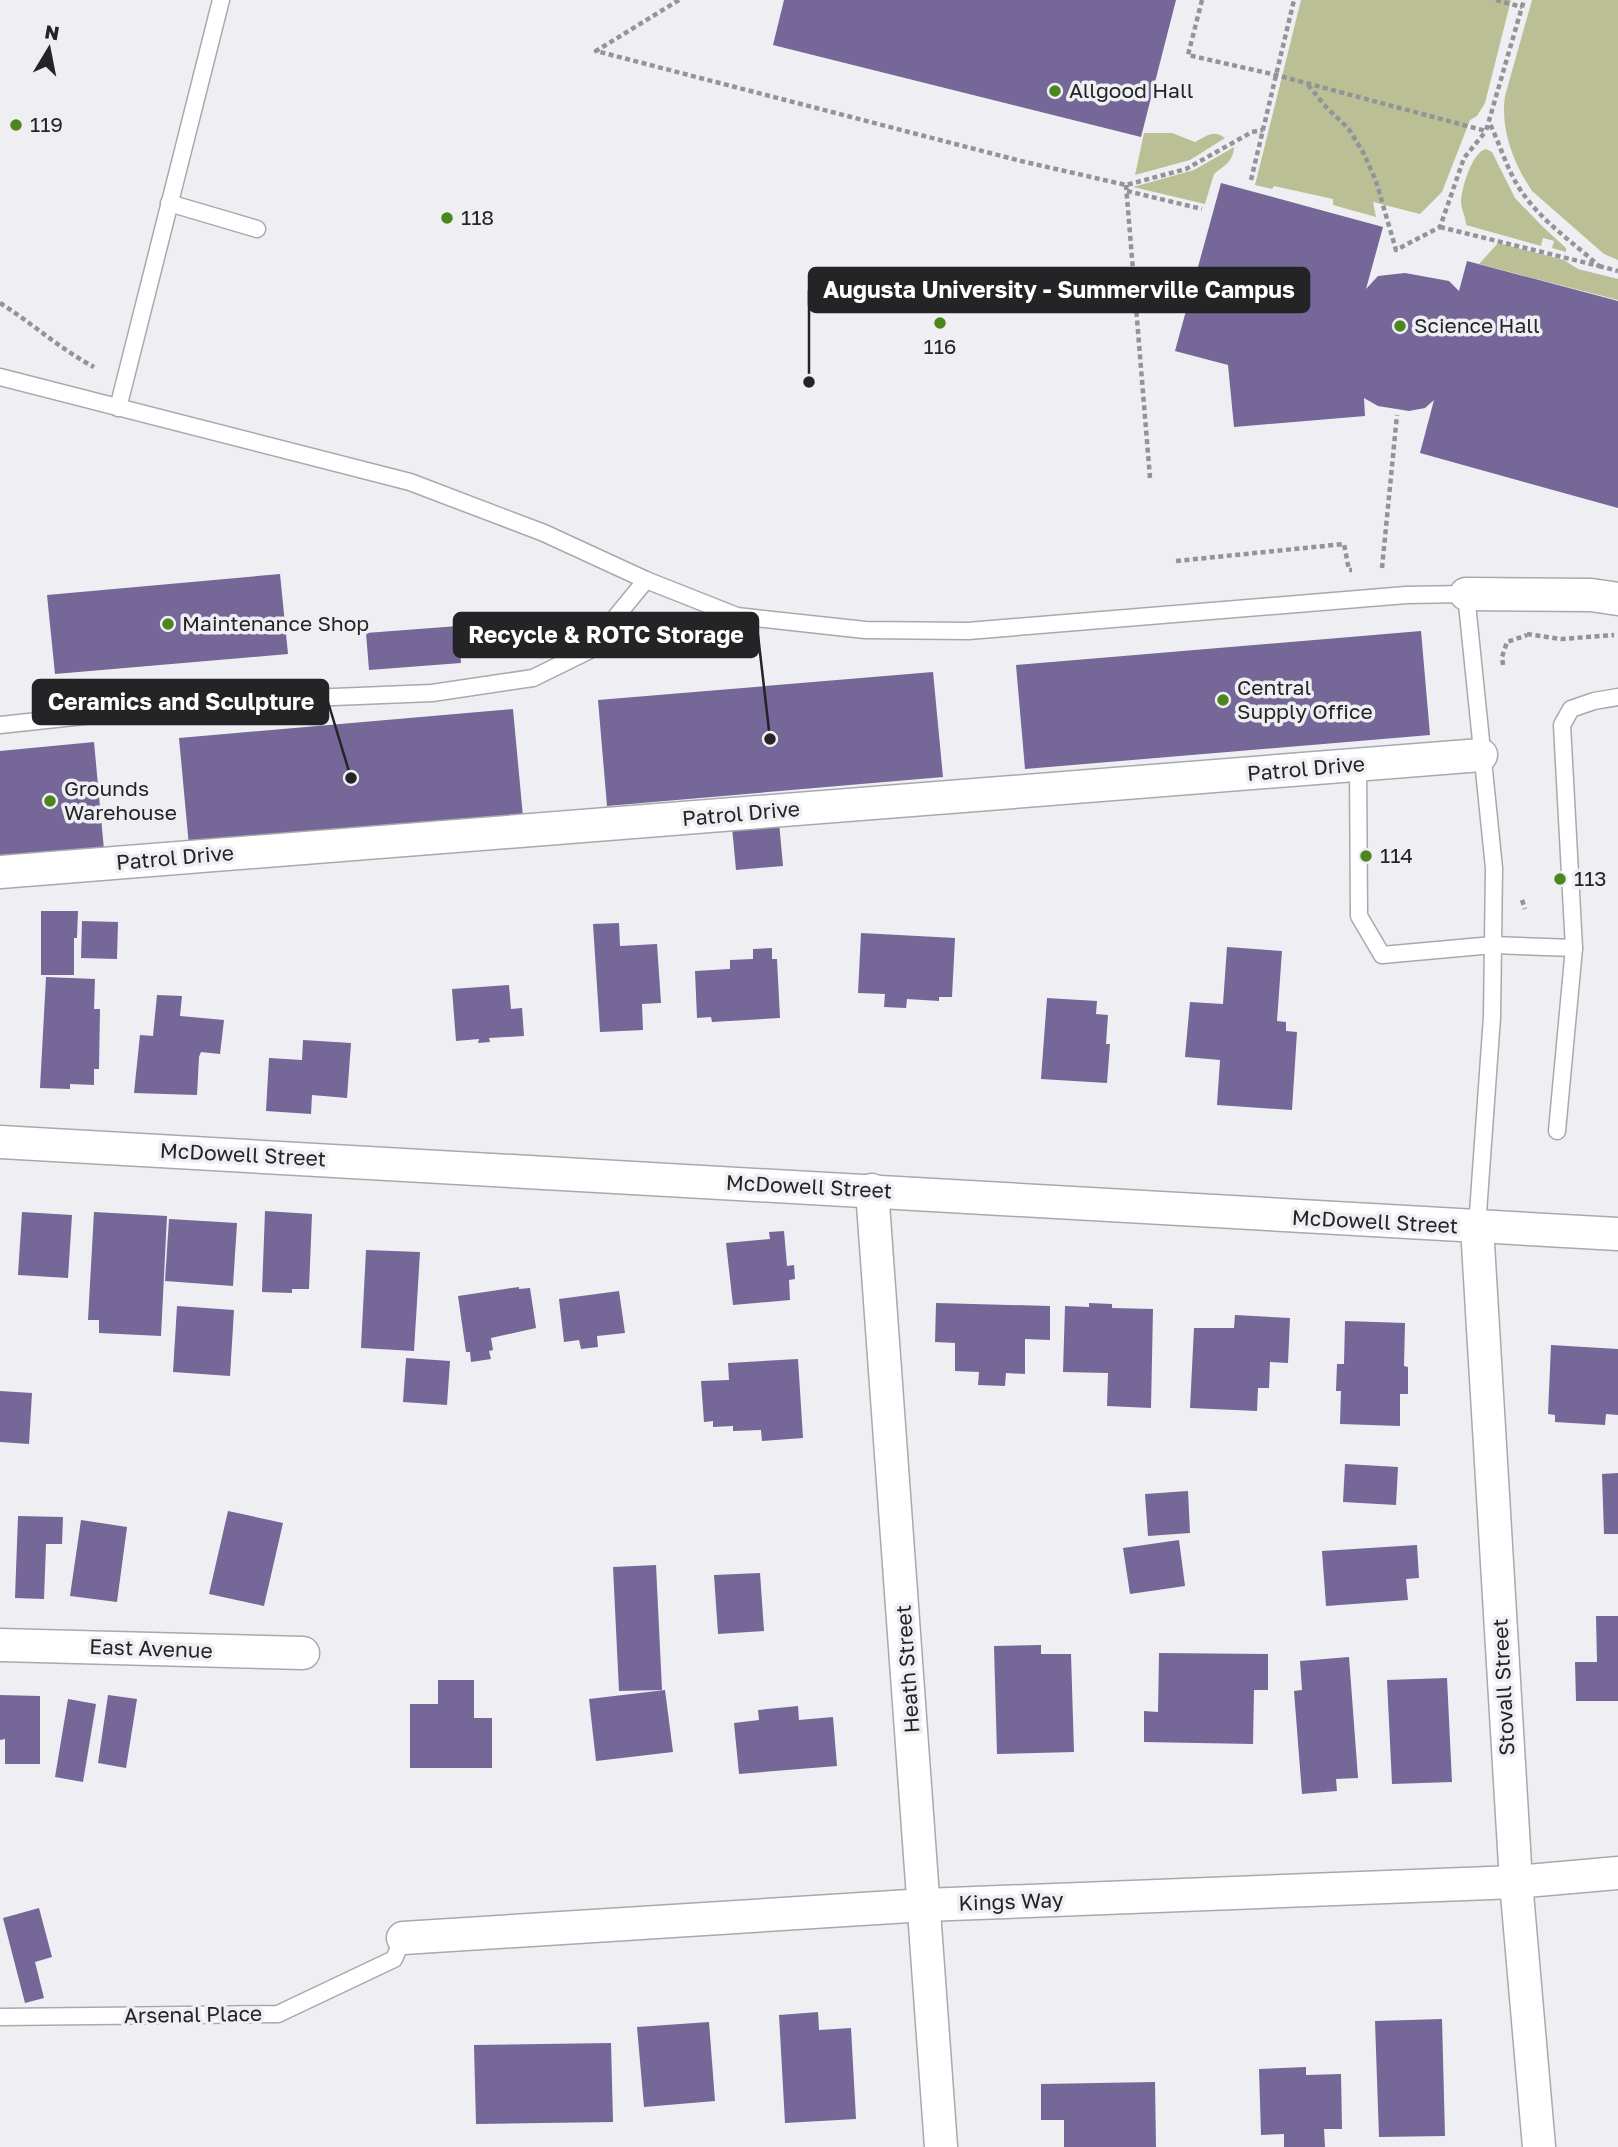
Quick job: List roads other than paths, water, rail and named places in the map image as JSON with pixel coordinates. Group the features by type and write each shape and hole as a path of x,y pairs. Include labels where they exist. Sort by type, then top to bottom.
{"street":[{"path":"1466,594 1591,595 1618,599"},
{"name":"Patrol Drive","path":"0,872 1481,755"},
{"name":"McDowell Street","path":"0,1142 1618,1234"},
{"name":"Heath Street","path":"873,1191 941,2147"},
{"name":"Stovall Street","path":"1477,1227 1516,1882 1539,2147"},
{"name":"East Avenue","path":"0,1645 303,1653"},
{"name":"Kings Way","path":"404,1938 925,1905 1516,1882 1618,1873"}],"lane":[{"path":"118,408 221,0"},
{"path":"169,203 257,229"},
{"path":"0,377 410,482 544,533 646,580 737,616 865,630 968,631 1406,596 1466,594 1494,868 1492,1017 1477,1227"},
{"path":"0,725 214,702 432,693 533,678 587,651 646,580"},
{"path":"1557,1131 1574,948 1562,725 1571,709 1618,697"},
{"path":"1358,764 1359,916 1382,955 1493,945 1574,948"},
{"name":"Arsenal Place","path":"0,2017 278,2014 394,1959 404,1938"}],"place":[{"name":"Allgood Hall","path":"1055,91"},
{"name":"119","path":"16,125"},
{"name":"118","path":"447,218"},
{"name":"116","path":"940,323"},
{"name":"Science Hall","path":"1400,326"},
{"name":"Augusta University - Summerville Campus","path":"809,382"},
{"name":"Maintenance Shop","path":"168,624"},
{"name":"Central Supply Office","path":"1223,700"},
{"name":"Recycle & ROTC Storage","path":"770,739"},
{"name":"Ceramics and Sculpture","path":"351,778"},
{"name":"Grounds Warehouse","path":"50,801"},
{"name":"114","path":"1366,856"},
{"name":"113","path":"1560,879"}]}
